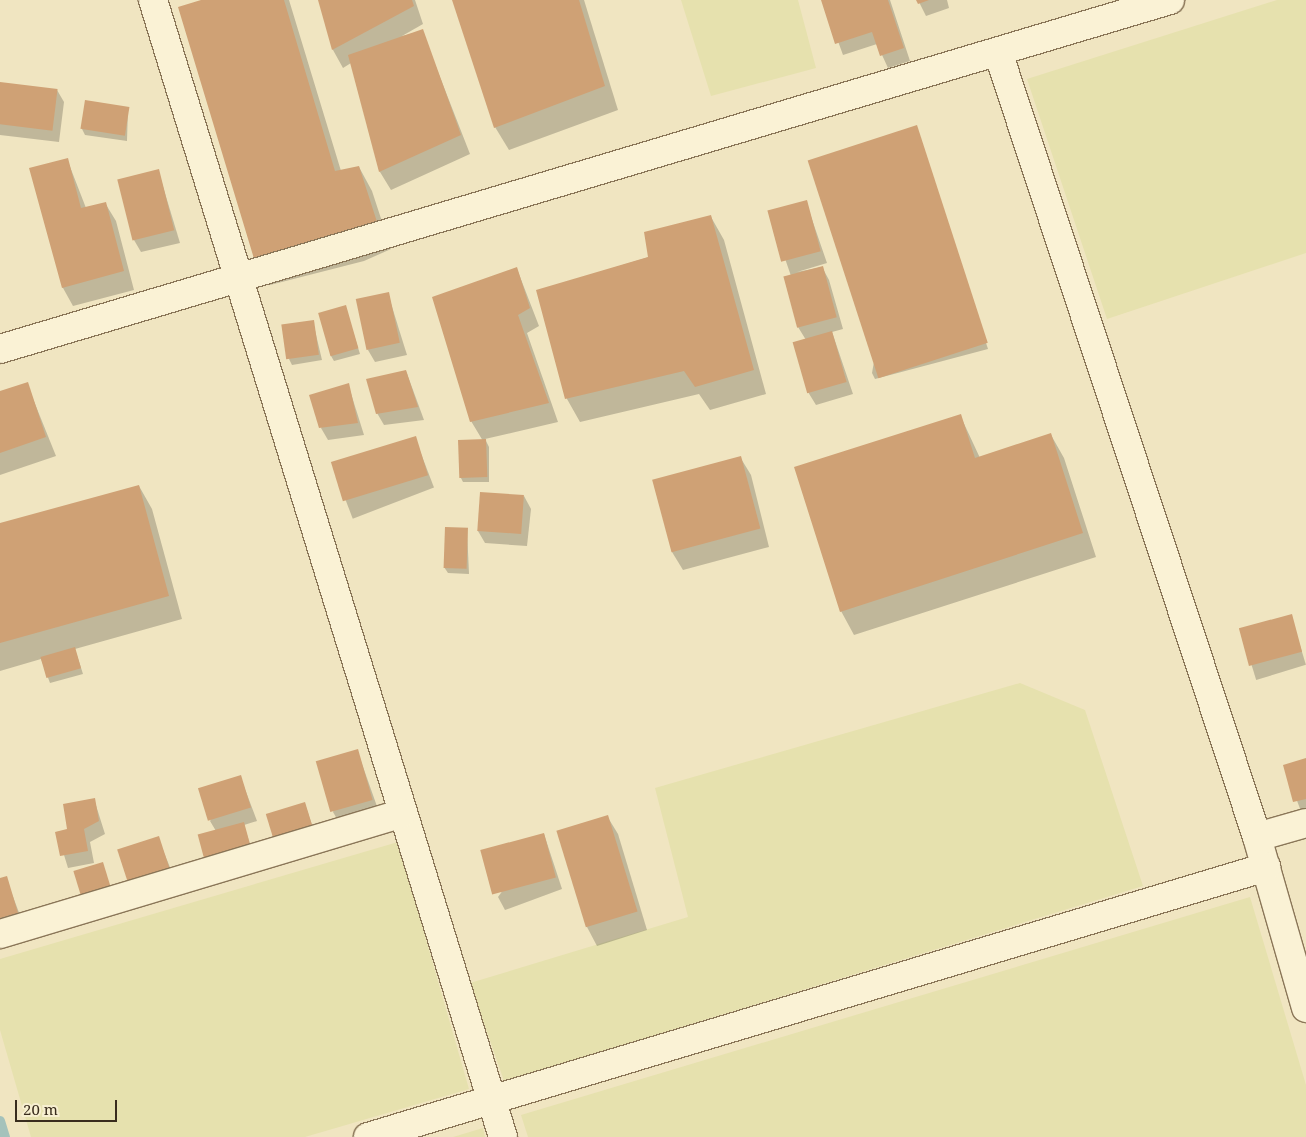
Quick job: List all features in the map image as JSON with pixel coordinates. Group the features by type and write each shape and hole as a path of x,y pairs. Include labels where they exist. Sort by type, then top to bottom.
{"street":[{"path":"153,0 401,814 504,1137"},
{"path":"0,349 237,280 1170,0"},
{"path":"998,52 1257,837 1306,1008"},
{"path":"0,934 401,814"},
{"path":"1257,837 1306,823"},
{"path":"368,1137 1266,868"}],"shaded area":[{"path":"681,0 798,0 816,68 711,96"},
{"path":"1277,0 1306,0 1306,253 1107,319 1027,79"},
{"path":"1020,683 1085,710 1143,886 504,1081 470,983 688,917 655,788"},
{"path":"398,842 469,1089 305,1137 31,1137 0,1030 0,959"},
{"path":"1250,897 1306,1085 1306,1137 528,1137 521,1115"},
{"path":"483,1128 485,1137 453,1137"}],"building":[{"path":"201,0 284,0 335,171 359,166 378,225 255,262 178,7"},
{"path":"318,0 412,0 414,6 332,50"},
{"path":"452,0 579,0 605,86 494,128"},
{"path":"821,0 888,0 904,48 880,56 872,32 835,44"},
{"path":"916,0 929,0 918,4"},
{"path":"423,29 461,135 379,172 348,55"},
{"path":"0,82 58,89 52,131 0,124"},
{"path":"85,100 129,107 125,136 80,129"},
{"path":"917,125 988,343 878,378 808,161"},
{"path":"68,158 81,208 106,202 124,271 62,288 29,168"},
{"path":"159,169 174,230 133,241 117,179"},
{"path":"807,200 821,251 781,262 767,211"},
{"path":"711,215 754,370 695,387 684,371 565,399 536,290 648,257 644,232"},
{"path":"823,266 837,317 797,328 783,277"},
{"path":"517,267 530,308 518,315 549,403 470,422 432,297"},
{"path":"389,292 400,343 367,350 356,299"},
{"path":"346,305 358,348 331,356 318,313"},
{"path":"314,320 319,355 286,359 281,325"},
{"path":"832,331 847,382 807,393 793,342"},
{"path":"406,370 418,407 376,414 366,379"},
{"path":"28,382 46,437 0,453 0,391"},
{"path":"349,383 358,423 319,428 309,395"},
{"path":"961,414 975,458 1051,433 1083,533 840,612 794,467"},
{"path":"416,436 428,475 343,501 331,462"},
{"path":"486,439 487,477 459,478 458,440"},
{"path":"741,456 760,528 672,552 652,480"},
{"path":"139,485 169,596 0,643 0,523"},
{"path":"480,492 524,495 521,534 477,531"},
{"path":"445,527 468,528 467,569 444,568"},
{"path":"1292,614 1302,652 1249,666 1239,628"},
{"path":"75,647 81,668 46,678 40,657"},
{"path":"358,749 373,800 330,812 316,761"},
{"path":"1306,758 1306,799 1293,802 1283,765"},
{"path":"241,775 251,808 208,821 198,788"},
{"path":"95,798 99,821 84,829 88,851 60,856 55,832 67,829 63,804"},
{"path":"305,802 313,829 274,841 266,814"},
{"path":"608,815 638,912 586,927 556,831"},
{"path":"244,822 251,848 205,861 198,834"},
{"path":"544,833 556,877 492,895 480,850"},
{"path":"159,836 170,870 128,884 117,850"},
{"path":"103,862 111,889 82,898 73,871"},
{"path":"7,876 18,913 0,918 0,878"}],"waterway":[{"path":"0,1121 5,1137"}]}
